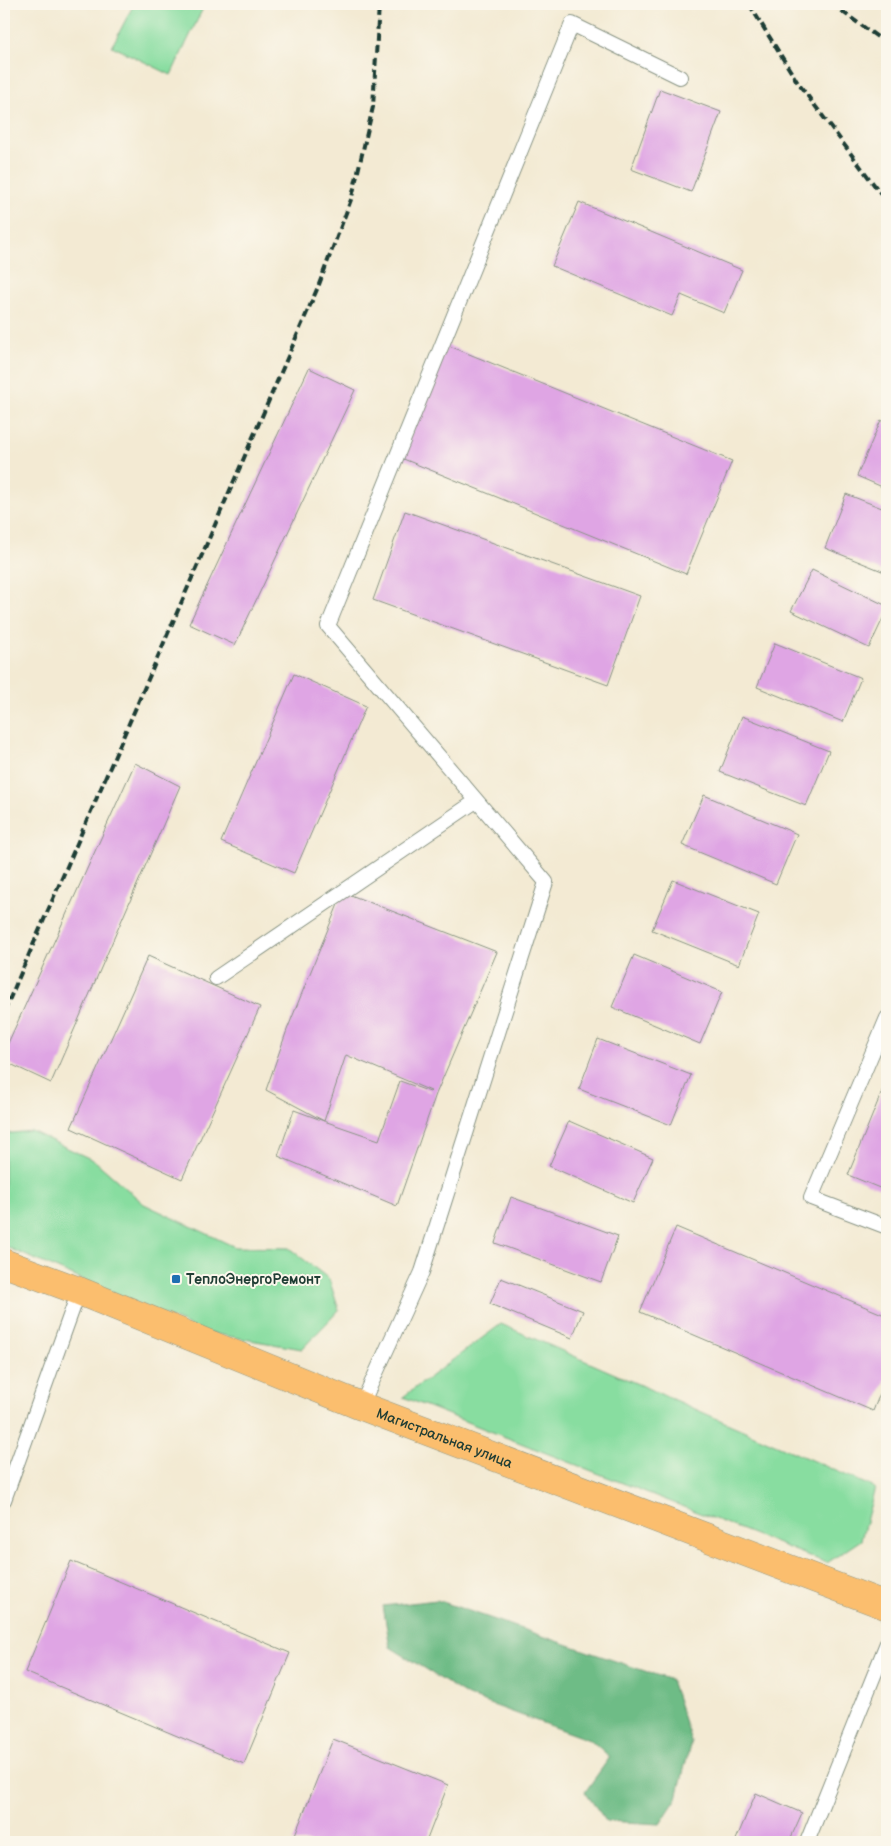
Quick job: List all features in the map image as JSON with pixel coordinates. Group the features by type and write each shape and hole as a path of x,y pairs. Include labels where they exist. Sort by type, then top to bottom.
{"main road":[{"name":"Магистральная улица","path":"4,1263 80,1291 361,1406 886,1601"}],"lane":[{"path":"361,1406 422,1272 546,882 328,626 572,24 680,77"},
{"path":"216,978 476,801"},
{"path":"887,1018 811,1198 887,1227"},
{"path":"4,1500 80,1291"},
{"path":"807,1842 887,1643"}],"green space":[{"path":"134,4 205,4 171,75 112,46"},
{"path":"31,1131 95,1161 144,1204 235,1247 289,1248 329,1279 339,1310 302,1349 204,1332 4,1246 4,1134"},
{"path":"501,1324 875,1488 861,1540 827,1563 403,1397"},
{"path":"437,1600 671,1680 691,1741 677,1798 660,1824 606,1821 585,1792 610,1757 592,1741 468,1696 390,1647 383,1606"}],"building":[{"path":"660,89 721,112 691,192 631,169"},
{"path":"579,202 742,270 724,313 681,295 672,316 552,266"},
{"path":"447,345 732,461 686,574 401,458"},
{"path":"309,368 355,390 235,645 189,624"},
{"path":"881,420 887,423 887,489 857,476"},
{"path":"846,494 887,510 887,573 825,548"},
{"path":"405,511 640,596 608,685 373,600"},
{"path":"812,570 887,606 887,610 869,648 791,611"},
{"path":"775,643 861,678 843,722 757,687"},
{"path":"294,674 366,706 294,873 221,842"},
{"path":"742,716 829,751 806,806 720,772"},
{"path":"135,763 180,786 51,1083 4,1061 4,1052"},
{"path":"704,795 797,834 776,884 682,845"},
{"path":"673,880 759,914 739,965 652,930"},
{"path":"343,892 497,952 436,1094 397,1206 278,1156 294,1110 324,1121 266,1090 287,1030","holes":["346,1055 431,1091 400,1081 379,1140 324,1121"]},
{"path":"634,955 722,992 700,1044 612,1007"},
{"path":"148,956 260,1007 182,1179 71,1128"},
{"path":"598,1039 691,1075 671,1125 579,1089"},
{"path":"887,1079 887,1191 848,1175"},
{"path":"569,1121 653,1158 633,1203 549,1166"},
{"path":"511,1197 618,1236 601,1282 495,1243"},
{"path":"676,1227 887,1316 887,1376 873,1411 640,1312"},
{"path":"501,1278 583,1311 572,1338 490,1304"},
{"path":"71,1561 290,1653 244,1764 25,1672"},
{"path":"333,1739 448,1785 426,1842 292,1842"},
{"path":"756,1793 802,1813 789,1842 735,1842"}],"railway":[{"path":"4,1012 318,287 352,197 373,107 379,4"},
{"path":"749,4 798,83 887,202"},
{"path":"832,4 887,44"}],"place":[{"name":"ТеплоЭнергоРемонт","path":"176,1279"}]}
